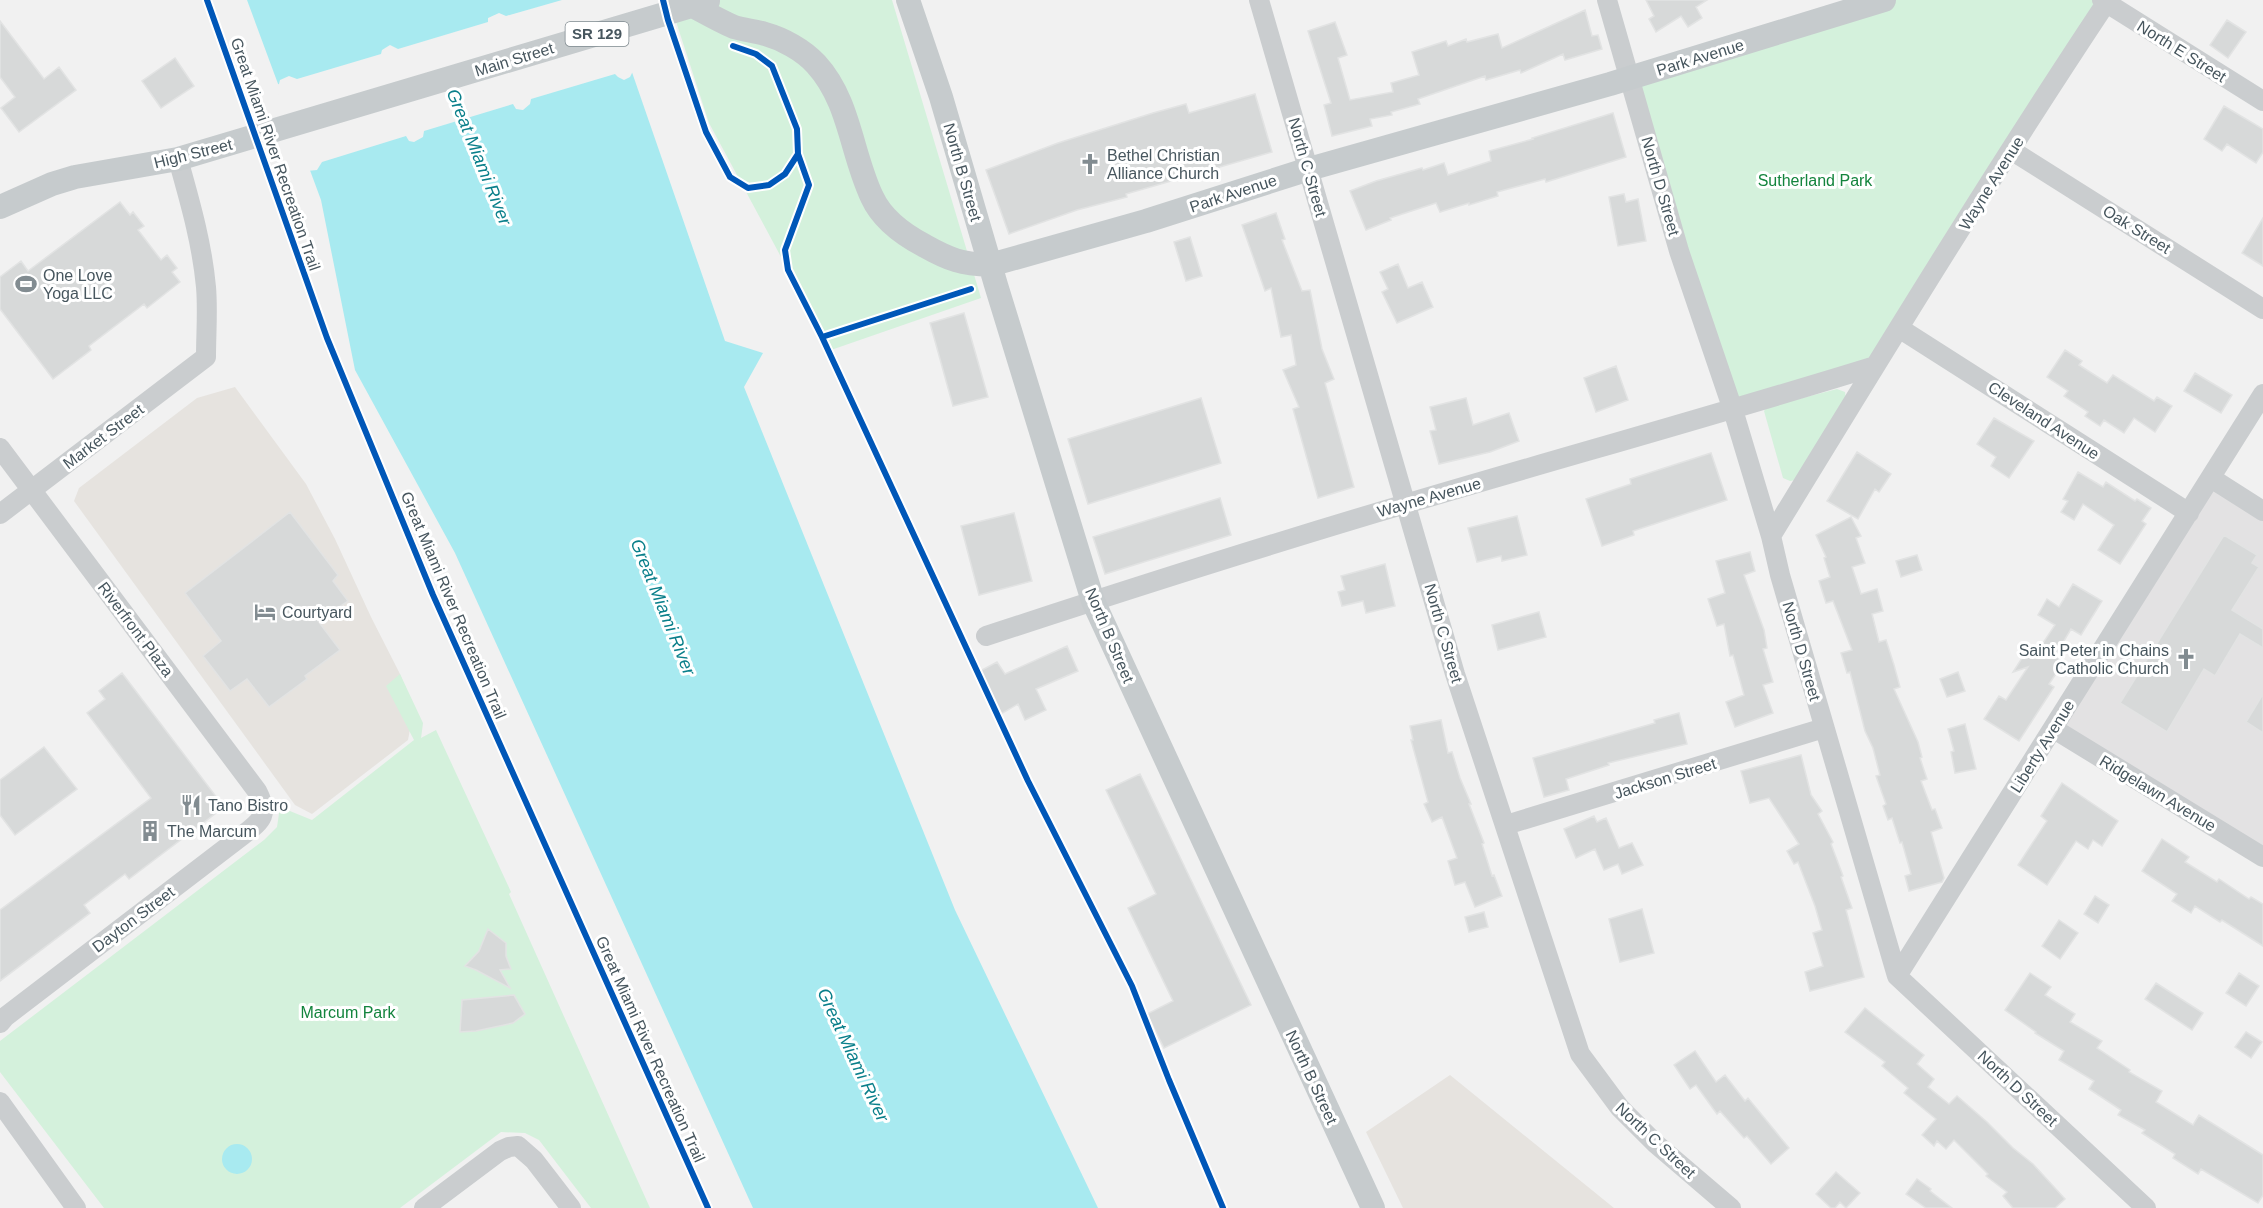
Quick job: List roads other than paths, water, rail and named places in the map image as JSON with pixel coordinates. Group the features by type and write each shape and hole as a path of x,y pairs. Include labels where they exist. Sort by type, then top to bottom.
{"main road":[{"name":"North B Street","path":"908,0 941,97 1093,601 1373,1208"},
{"name":"Park Avenue","path":"694,4 735,27 766,34 783,41 814,62 828,78 839,99 873,199 885,216 911,239 950,259 964,264 990,265 1146,221 1309,169 1631,78 1884,0"},
{"name":"Main Street","path":"455,77 694,4"},
{"name":"High Street","path":"0,207 29,193 75,177 178,159 455,77"}],"street":[{"name":"North C Street","path":"1259,0 1455,674 1580,1054 1620,1108 1656,1144 1731,1208"},
{"name":"North D Street","path":"1607,0 1679,251 1733,410 1771,536 1824,729 1897,976 2146,1208"},
{"name":"North E Street","path":"2105,1 2263,101"},
{"name":"Wayne Avenue","path":"1771,536 1875,366 2105,1"},
{"name":"Oak Street","path":"2011,150 2263,309"},
{"name":"Market Street","path":"0,514 206,357 207,290 203,260 194,213 178,159"},
{"name":"Cleveland Avenue","path":"1899,328 2189,513"},
{"name":"Wayne Avenue","path":"986,636 1407,503 1733,410 1875,366"},
{"name":"Liberty Avenue","path":"1897,976 2263,394"},
{"name":"Riverfront Plaza","path":"0,448 256,791 263,803 264,814"},
{"path":"2211,478 2263,511"},
{"name":"Jackson Street","path":"1506,825 1824,729"},
{"name":"Ridgelawn Avenue","path":"2054,729 2263,857"},
{"name":"Dayton Street","path":"0,1023 248,832 264,814"},
{"path":"0,1102 76,1208"},
{"path":"424,1208 500,1151 518,1146 534,1160 571,1208"}],"water":[{"name":"Great Miami River","path":"247,0 607,0 725,341 763,353 744,387 955,910 1098,1208 753,1208 455,553 355,370 321,200"},
{"path":"237,1144 248,1148 252,1159 248,1170 237,1174 226,1170 222,1159 226,1148"}],"place":[{"name":"Bethel Christian Alliance Church","path":"1090,164"},
{"name":"One Love Yoga LLC","path":"26,284"},
{"name":"Courtyard","path":"265,612"},
{"name":"Saint Peter in Chains Catholic Church","path":"2186,659"},
{"name":"Tano Bistro","path":"191,805"},
{"name":"The Marcum","path":"150,831"}],"park label":[{"name":"Sutherland Park","path":"1815,180"},
{"name":"Marcum Park","path":"348,1012"}]}
